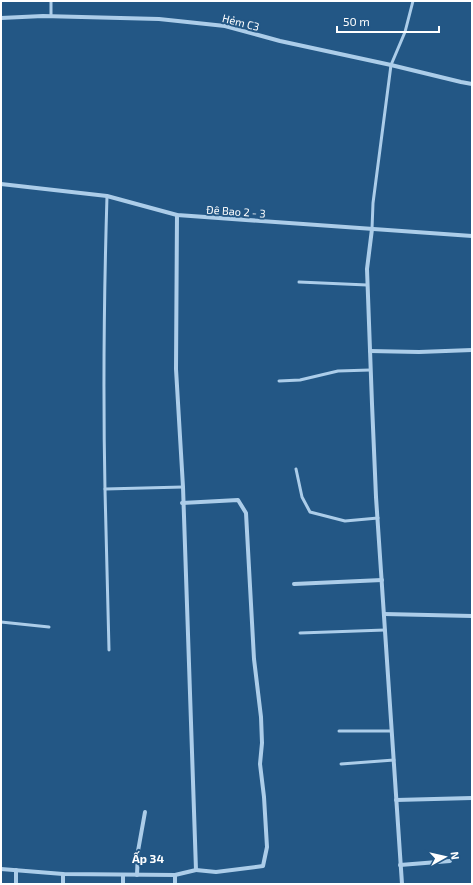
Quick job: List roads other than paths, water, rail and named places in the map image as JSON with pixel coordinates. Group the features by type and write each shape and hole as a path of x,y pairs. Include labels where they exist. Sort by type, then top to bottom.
{"street":[{"name":"Hẻm C3","path":"1,18 51,16 160,19 225,26 280,41 472,84"},
{"name":"Đê Bao 2 - 3","path":"1,184 107,196 177,215 472,236"},
{"path":"177,215 176,369 182,487 196,870"},
{"path":"372,229 367,269 370,370 378,518 402,884"},
{"path":"370,351 419,352 472,350"},
{"path":"1,869 64,874 175,875 196,870 216,872 263,866 267,847 264,797 260,764 262,743 261,717 254,659 246,512 238,500 182,503"},
{"path":"294,584 382,580"},
{"path":"384,614 472,616"},
{"path":"396,800 472,798"},
{"path":"137,875 138,851 145,812"},
{"path":"400,865 450,861"},
{"path":"16,870 16,884"},
{"path":"64,874 64,884"},
{"path":"123,875 123,884"},
{"path":"175,875 175,884"}],"lane":[{"path":"51,1 51,16"},
{"path":"372,229 373,203 391,65 405,32 412,1"},
{"path":"107,196 104,287 105,489 109,650"},
{"path":"298,282 367,285"},
{"path":"279,381 300,380 338,370 370,370"},
{"path":"296,469 302,496 310,512 345,521 378,518"},
{"path":"105,489 182,487"},
{"path":"1,622 49,627"},
{"path":"300,632 385,630"},
{"path":"338,731 392,730"},
{"path":"341,764 394,760"}],"district":[{"name":"Ấp 34","path":"148,858"}]}
